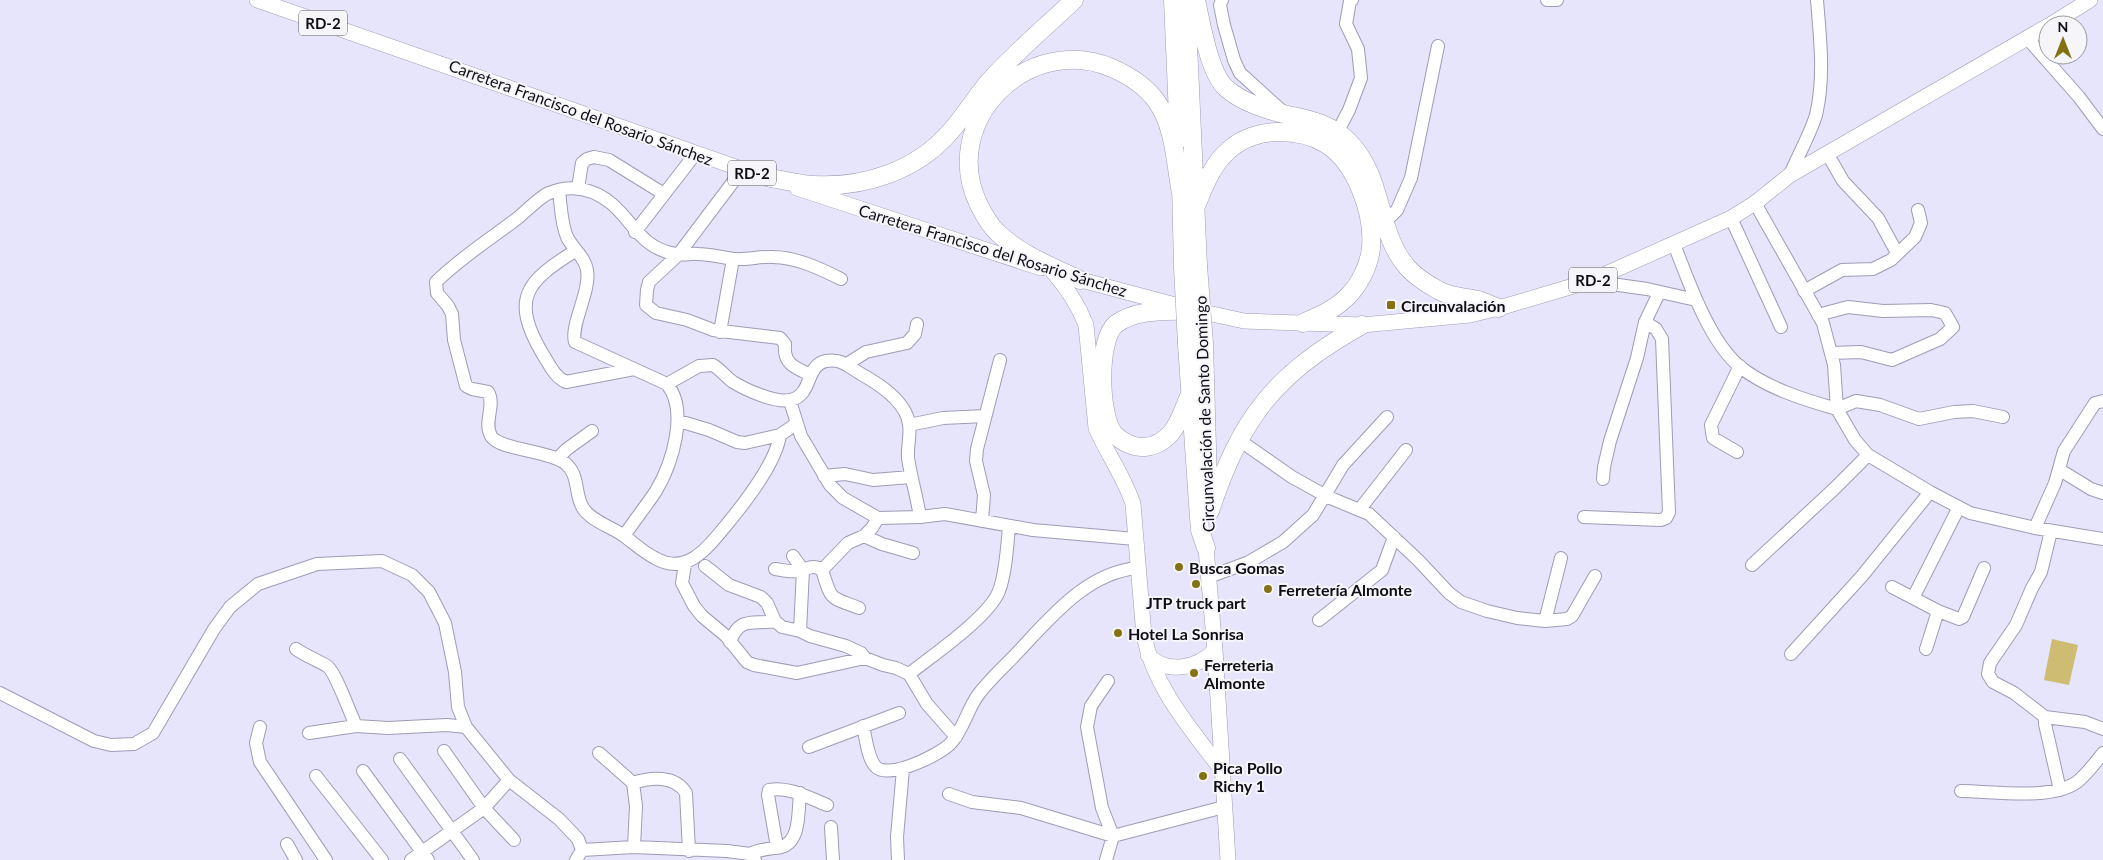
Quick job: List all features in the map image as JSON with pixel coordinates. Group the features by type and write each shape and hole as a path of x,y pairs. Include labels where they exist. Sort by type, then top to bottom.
{"highway":[{"path":"761,176 811,185 855,183 898,171 916,161 935,148 996,74 1074,0"},
{"name":"Circunvalación de Santo Domingo","path":"1173,0 1181,193 1191,267 1210,511 1210,528 1206,548"},
{"name":"Circunvalación de Santo Domingo","path":"1184,0 1189,54 1195,208 1191,267"},
{"path":"1196,0 1212,67 1226,88 1252,103 1306,118 1338,131 1359,153 1372,174 1385,222 1403,261 1421,279 1447,295 1480,301 1499,308"},
{"path":"1080,280 1035,258 998,233 984,216 973,194 969,173 969,152 973,132 983,113 1003,86 1014,77 1035,67 1056,61 1079,60 1102,64 1126,74 1144,87 1157,102 1167,119 1172,135 1181,193"},
{"path":"1195,208 1213,168 1230,148 1249,137 1269,132 1290,132 1307,136 1326,144 1347,163 1356,179 1370,227 1371,248 1367,264 1360,281 1346,298 1327,312 1303,323"},
{"path":"1191,392 1172,433 1153,446 1140,447 1128,444 1114,433 1108,420 1104,400 1103,362 1108,335 1114,325 1127,317 1139,313 1194,310"},
{"path":"1210,511 1220,481 1254,413 1292,372 1330,343 1362,326"},
{"name":"Circunvalación de Santo Domingo","path":"1196,344 1191,392 1200,530 1206,548"}],"main road":[{"name":"Carretera Francisco del Rosario Sánchez","path":"257,0 742,170 1080,280 1194,310 1244,320 1362,326 1470,315 1590,281 1731,218 1755,203 1790,175 2038,33"},
{"name":"Carretera Francisco del Rosario Sánchez","path":"2066,15 2090,0"},
{"path":"1053,272 1074,298 1086,325 1096,428 1127,485 1133,504 1144,636 1148,655 1168,696 1221,769"},
{"path":"1206,548 1215,650 1228,860"},
{"path":"1148,655 1157,664 1165,667 1180,668 1207,658 1215,650"}],"street":[{"path":"1222,0 1220,5 1224,25 1234,60 1240,73 1286,114"},
{"path":"1338,131 1349,110 1361,78 1358,49 1346,24 1350,1 1352,0"},
{"path":"1547,0 1557,0"},
{"path":"1790,175 1815,117 1820,93 1821,69 1818,0"},
{"path":"2028,39 2079,97 2103,129"},
{"path":"1385,222 1397,210 1411,178 1438,46"},
{"path":"2079,97 2103,112"},
{"path":"635,232 696,153"},
{"path":"1827,153 1843,181 1878,218 1897,253"},
{"path":"578,188 582,163 587,158 594,156 609,160 664,194"},
{"path":"742,170 678,255 649,282 646,305 656,313 687,320 720,332 759,334 780,338 785,344 784,355 789,364 811,375"},
{"path":"780,435 775,452 759,480 737,512 708,547 685,564 670,564 656,559 583,508 572,472 566,464 546,454 505,445 491,437 488,421 491,396 488,392 472,390 466,386 454,340 452,314 437,293 436,282 448,270 489,241 543,196 578,188 597,194 612,204 627,219 635,232 660,250 678,255 695,253 733,259 765,256 786,258 821,269 841,278"},
{"path":"559,191 564,230 575,251 584,259 588,271 582,308 575,331 575,342 667,384 671,389 679,421 668,465 656,492 624,536"},
{"path":"1755,203 1823,323 1831,353 1837,410 1855,440 1868,455 1930,492 1970,513 2035,528 2103,539"},
{"path":"1804,291 1842,270 1873,269 1891,260 1915,237 1921,223 1918,210"},
{"path":"1731,218 1781,327"},
{"path":"1674,244 1696,300 1724,350 1740,366 1770,384 1812,402 1837,410 1856,401 1880,404 1919,419 1954,412 1973,412 2003,417"},
{"path":"575,251 535,280 526,296 526,313 532,336 556,375 566,382 634,369"},
{"path":"720,332 733,259"},
{"path":"1590,281 1647,289 1696,300"},
{"path":"1603,479 1610,441 1637,358 1645,322 1660,293"},
{"path":"1818,315 1848,308 1883,312 1931,310 1945,313 1953,327 1940,339 1892,360 1861,352 1831,353"},
{"path":"1584,517 1661,520 1666,518 1669,512 1662,339 1656,329 1645,322"},
{"path":"848,364 866,352 907,342 915,334 917,324"},
{"path":"982,521 984,495 976,460 980,432 1000,360"},
{"path":"667,384 698,366 713,365 732,381 758,394 790,400 799,396 804,391 818,364 826,361 838,361 848,364 884,389 907,415 909,425 908,455 920,517"},
{"path":"1736,452 1713,438 1711,425 1740,366"},
{"path":"790,400 796,424 808,451 824,476 843,498 878,518 920,517 945,514 1009,527 1051,533 1135,539"},
{"path":"2035,528 2060,470 2064,451 2095,403 2103,400"},
{"path":"909,425 944,418 985,416"},
{"path":"1209,577 1249,562 1283,542 1313,515 1343,465 1387,417"},
{"path":"679,421 709,430 737,442 745,443 780,435 796,424"},
{"path":"557,459 567,449 592,432"},
{"path":"1239,440 1292,477 1325,495 1369,514 1418,560 1448,593 1461,602 1487,612 1517,618 1567,619 1572,616 1595,576"},
{"path":"1360,510 1406,450"},
{"path":"1752,565 1868,455"},
{"path":"2060,470 2091,490 2103,493"},
{"path":"824,476 845,474 873,480 911,477"},
{"path":"1791,654 1862,576 1930,492"},
{"path":"1913,598 1959,507"},
{"path":"822,570 848,543 864,536 878,518"},
{"path":"909,674 980,617 994,601 1001,584 1009,527"},
{"path":"2051,531 2041,572 2016,625 1990,663 1988,674 1993,682 2014,693 2045,717 2085,722 2103,729"},
{"path":"864,536 882,544 913,553"},
{"path":"1319,620 1382,570 1394,537"},
{"path":"793,556 803,570 800,631"},
{"path":"1546,620 1561,558"},
{"path":"1,692 94,741 111,745 134,744 153,733 163,719 214,629 230,607 258,584 316,564 382,561 412,576 430,592 445,623 455,672 458,706 466,727 509,780 559,819 578,839 579,855 634,847 659,854 689,851 727,851 752,857 756,851 788,844 792,841 797,824 800,793"},
{"path":"685,564 682,582 694,606 730,642 742,657 754,665 797,673 865,658"},
{"path":"705,566 728,585 761,597 767,603 775,621 782,627 846,646 861,653 865,658 909,674 928,704 956,737"},
{"path":"775,569 796,571 810,566 818,567 822,570 826,586 832,597 859,608"},
{"path":"863,726 874,765 884,771 903,769 945,748 956,737 979,694 1062,605 1118,571 1138,568"},
{"path":"1892,586 1938,611 1959,619 1964,617 1984,568"},
{"path":"1926,649 1938,611"},
{"path":"730,642 734,632 742,624 753,621 775,621"},
{"path":"296,650 308,658 329,666 336,675 342,696 356,726"},
{"path":"1106,860 1113,836 1102,808 1087,727 1092,706 1108,681"},
{"path":"809,747 899,713"},
{"path":"2045,717 2060,790"},
{"path":"309,733 356,726 388,728 447,725 466,727"},
{"path":"260,727 256,743 260,762 326,860"},
{"path":"444,752 484,808 514,840"},
{"path":"599,753 633,782 636,806 634,847"},
{"path":"1961,791 2042,792 2060,790 2075,783 2085,775 2103,753"},
{"path":"400,759 473,860"},
{"path":"898,860 897,837 903,769"},
{"path":"363,770 425,856"},
{"path":"316,776 382,860"},
{"path":"633,782 655,779 673,781 681,785 686,793 689,851"},
{"path":"411,860 425,856 452,831 484,808 509,780"},
{"path":"777,847 769,790 775,789 800,793 827,805"},
{"path":"949,794 972,802 1021,808 1113,836 1224,807"},
{"path":"831,827 833,860"},
{"path":"287,844 296,860"}],"shaded area":[{"path":"2052,639 2078,645 2069,685 2044,680"}],"place":[{"name":"Circunvalación","path":"1391,305"},
{"name":"Busca Gomas","path":"1179,567"},
{"name":"JTP truck part","path":"1196,584"},
{"name":"Ferretería Almonte","path":"1268,589"},
{"name":"Hotel La Sonrisa","path":"1118,633"},
{"name":"Ferreteria Almonte","path":"1194,673"},
{"name":"Pica Pollo Richy 1","path":"1203,776"}]}
